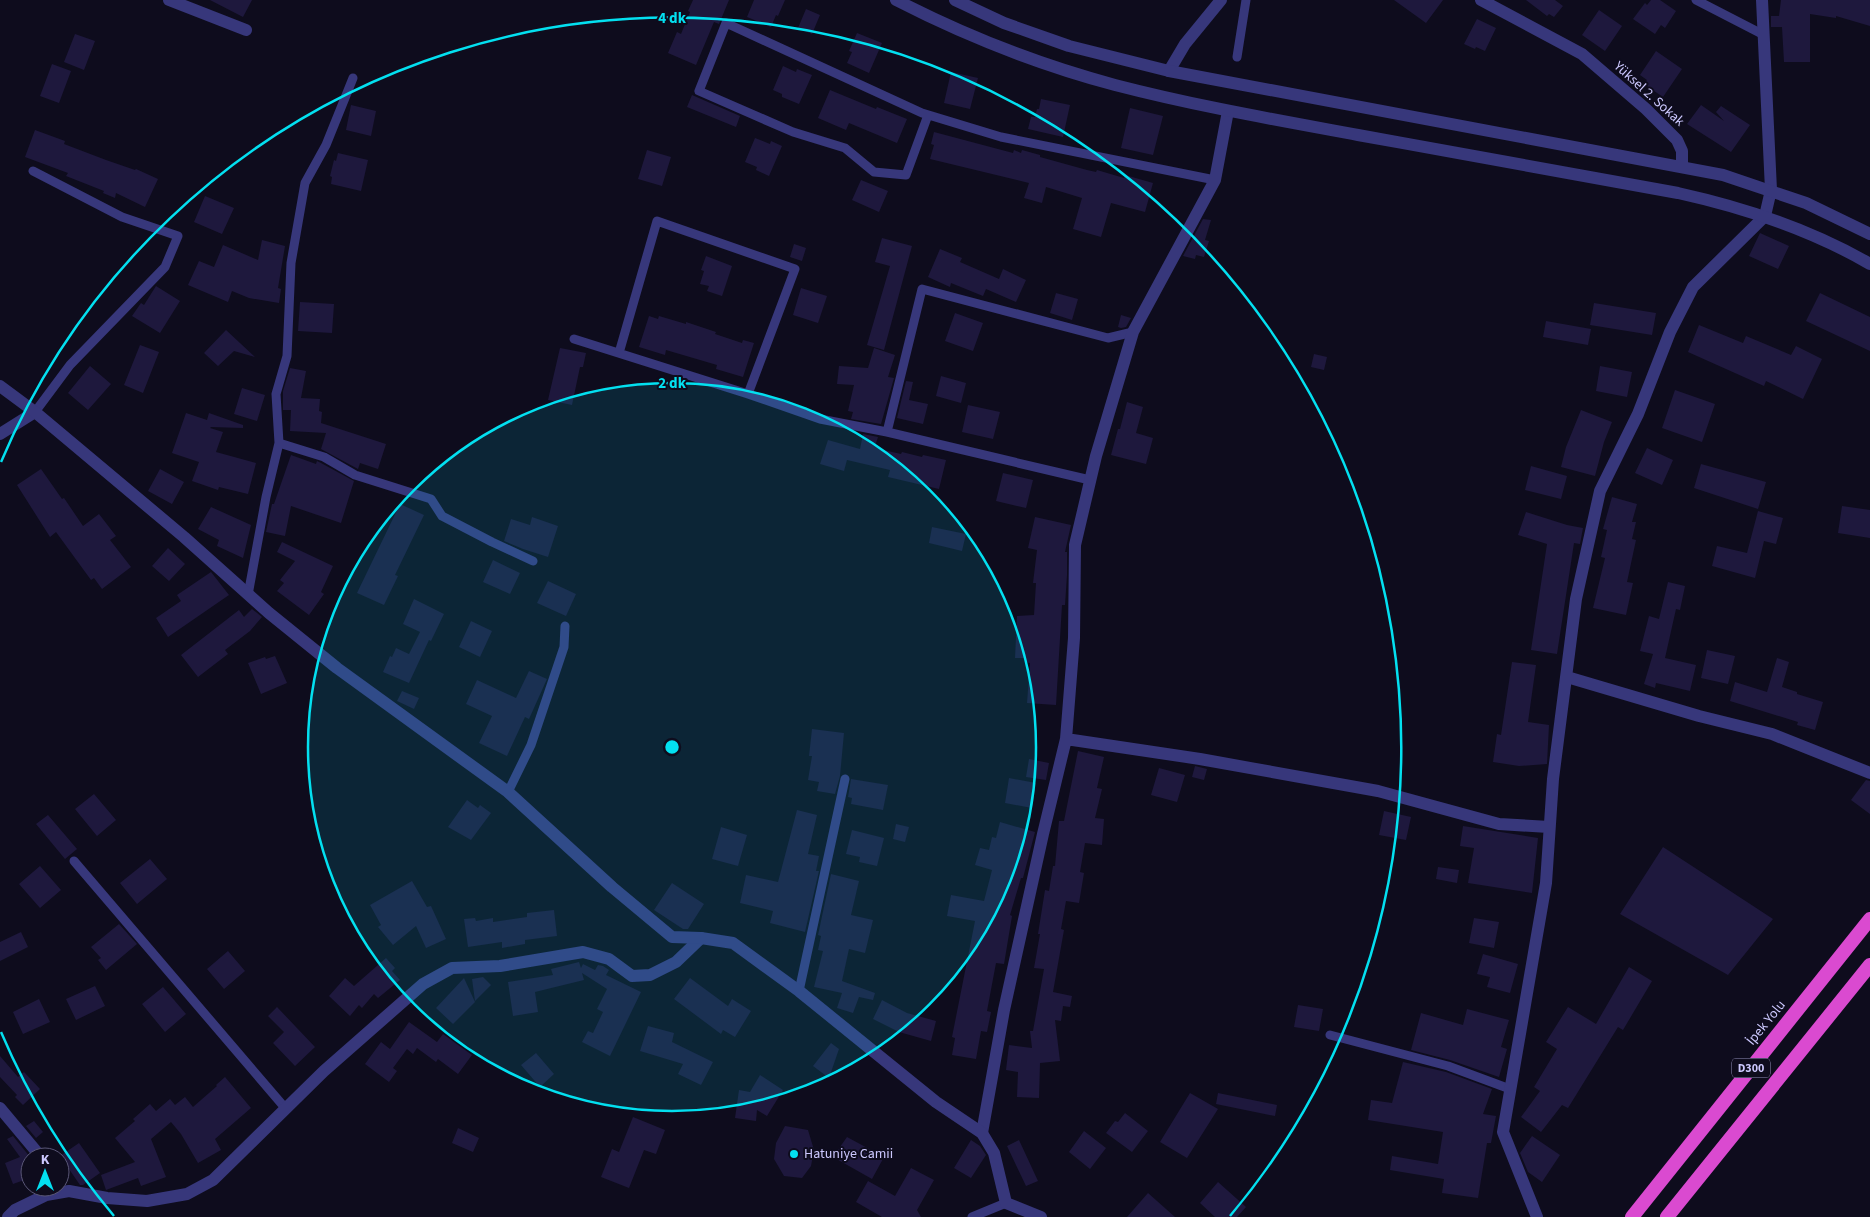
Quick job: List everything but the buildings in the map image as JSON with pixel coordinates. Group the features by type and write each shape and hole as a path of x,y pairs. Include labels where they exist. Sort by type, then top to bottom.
{"highway":[{"name":"İpek Yolu","path":"1632,1217 1870,919"},
{"name":"D300","path":"1667,1217 1870,965"}],"street":[{"path":"169,0 246,30"},
{"path":"896,0 927,16 994,45 1056,68 1115,85 1228,111 1678,193 1718,202 1765,216 1835,245 1870,264"},
{"path":"955,0 1004,22 1069,46 1169,71 1723,175 1806,203 1870,234"},
{"path":"1169,71 1185,44 1221,0"},
{"name":"Yüksel 2. Sokak","path":"1481,0 1582,54 1677,140 1682,151 1682,167"},
{"path":"1537,1217 1503,1132 1546,882 1553,779 1576,599 1600,491 1638,414 1670,332 1693,287 1765,216 1771,190 1762,34 1762,0"},
{"path":"982,1133 1004,1010 1042,834 1066,739 1074,638 1075,545 1090,480 1133,332 1215,180 1228,111"},
{"path":"0,386 35,412 184,536 248,595 337,668 508,792 612,887 672,937 702,938 733,943 799,992 936,1102 982,1133 994,1153 1006,1203 1041,1217"},
{"path":"0,434 35,412"},
{"path":"1567,677 1699,716 1772,734 1870,772"},
{"path":"1066,739 1200,759 1378,790 1499,824 1549,827"},
{"path":"70,1191 107,1198 147,1201 187,1194 213,1180 324,1071 423,984 452,968 500,966 583,952 609,959 632,976 650,975 676,962 702,938"},
{"path":"0,1108 33,1147"},
{"path":"8,1217 15,1210 42,1197"}],"lane":[{"path":"1237,57 1246,0"},
{"path":"1696,0 1762,34"},
{"path":"928,115 906,175 874,172 845,148 793,132 699,91 726,23 928,115 1001,137 1215,180"},
{"path":"248,595 266,497 279,442 276,394 287,356 291,263 305,183 326,145 353,78"},
{"path":"33,171 122,217 178,236 164,267 70,365 35,412"},
{"path":"619,353 657,221 795,269 748,394"},
{"path":"887,432 922,289 1108,338 1133,332"},
{"path":"574,339 748,394 820,419 887,432 1090,480"},
{"path":"279,442 324,457 355,475 431,499 442,516 533,561"},
{"path":"508,792 531,744 564,647 565,626"},
{"path":"799,992 846,779"},
{"path":"74,861 286,1109"},
{"path":"1330,1035 1448,1066 1510,1089"},
{"path":"972,1217 1006,1203"}],"place":[{"name":"Hatuniye Camii","path":"794,1154"}]}
